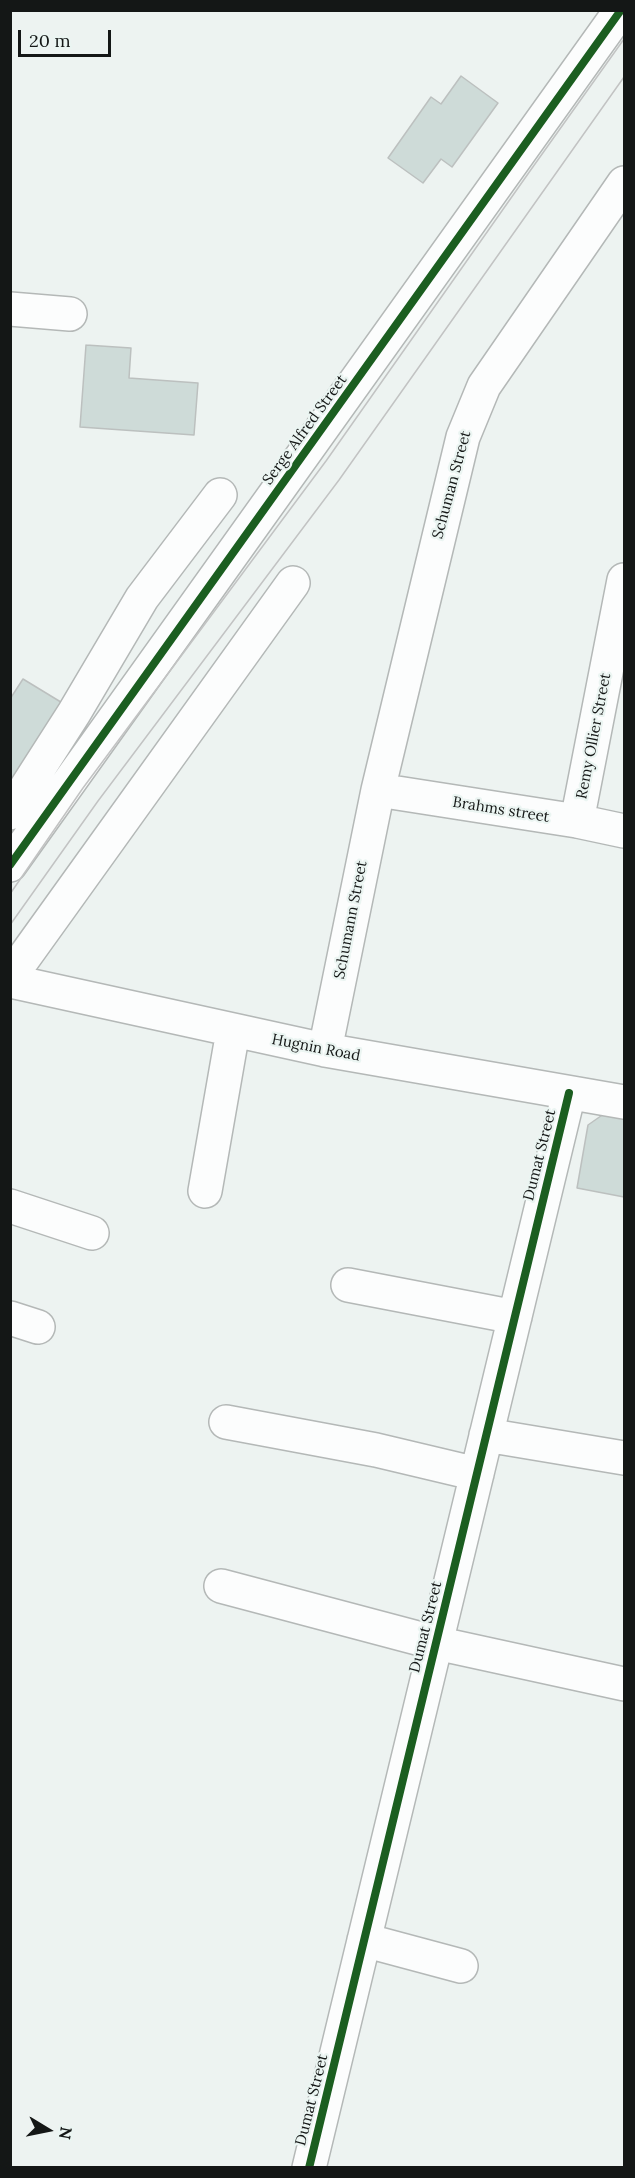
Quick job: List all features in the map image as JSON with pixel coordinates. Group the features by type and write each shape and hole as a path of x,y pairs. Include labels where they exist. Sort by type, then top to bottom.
{"street":[{"name":"Serge Alfred Street","path":"10,865 621,10"},
{"name":"Schuman Street","path":"378,790 463,437 484,386 624,183"},
{"path":"10,309 70,314"},
{"path":"10,813 74,713 142,598 220,495"},
{"name":"Remy Ollier Street","path":"577,821 621,612 624,580"},
{"path":"10,979 293,583"},
{"name":"Brahms street","path":"378,790 577,821 624,831"},
{"name":"Schumann Street","path":"325,1050 378,790"},
{"name":"Hugnin Road","path":"10,979 325,1050 624,1102"},
{"path":"205,1191 233,1031"},
{"name":"Dumat Street","path":"309,2168 569,1093"},
{"path":"10,1206 92,1233"},
{"path":"348,1285 515,1317"},
{"path":"226,1422 376,1450 477,1474"},
{"path":"486,1435 624,1458"},
{"path":"221,1586 436,1643 624,1684"},
{"path":"364,1940 461,1966"}],"building":[{"path":"461,76 498,103 452,167 441,159 423,183 388,158 431,97 441,104"},
{"path":"86,345 131,348 129,378 198,383 194,435 80,427"},
{"path":"23,679 69,707 10,802 10,699"},
{"path":"608,1111 624,1113 624,1197 577,1188 588,1125"}],"tram line":[{"path":"10,894 83,788 326,461 624,39"},
{"path":"10,925 98,801 339,480 624,77"}],"cycle path":[{"path":"10,865 621,10"},
{"path":"309,2168 569,1093"}]}
